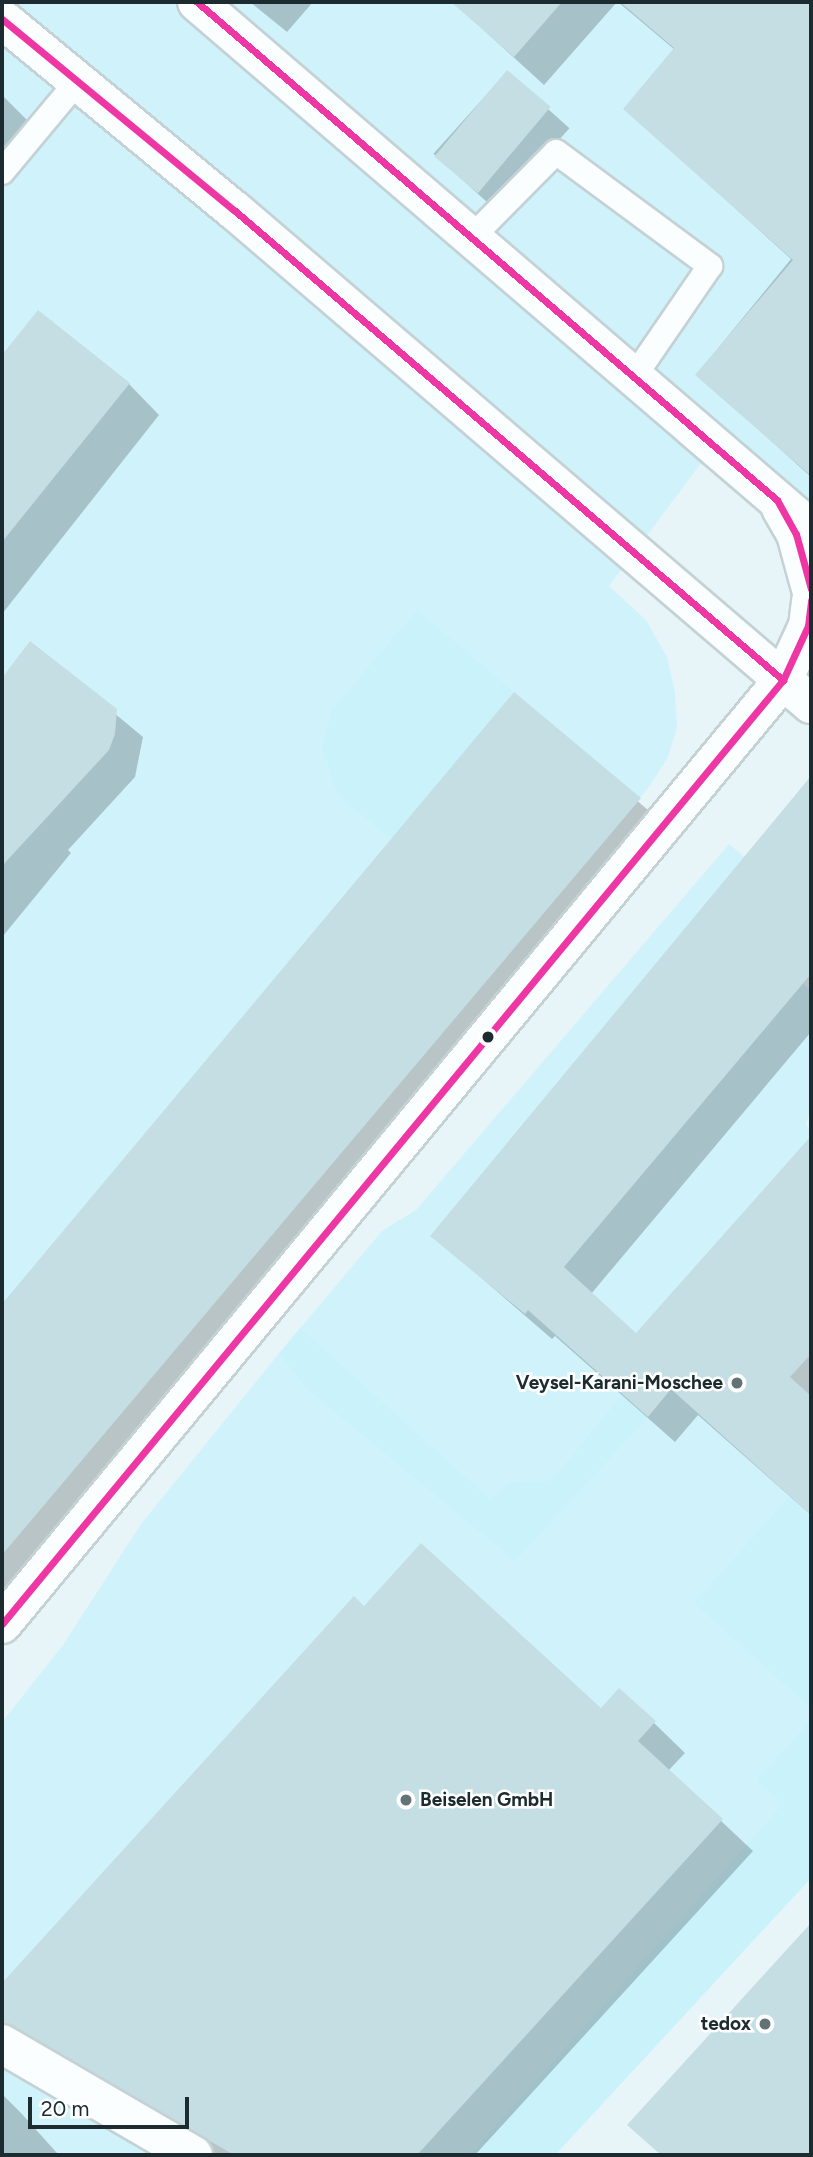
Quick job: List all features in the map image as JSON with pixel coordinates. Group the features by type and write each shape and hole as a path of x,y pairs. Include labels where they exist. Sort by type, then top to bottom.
{"street":[{"path":"197,2 811,529"},
{"path":"2,19 244,219 811,704"},
{"path":"776,500 796,534 811,589"},
{"path":"2,1624 783,680 808,626 811,600"},
{"path":"2,2044 193,2155"}],"lane":[{"path":"2,172 77,82"},
{"path":"470,239 556,152 710,266 633,378"}],"shaded area":[{"path":"2,2 811,2 811,500 726,430 609,586 646,620 667,657 675,692 677,728 668,757 649,787 2,1554"},
{"path":"417,610 514,692 391,840 337,794 322,747 332,710"},
{"name":"Beiselen GmbH","path":"729,844 811,912 811,974 803,984 811,991 811,1108 806,1125 811,1129 811,1232 671,1389 811,1515 811,1878 555,2155 234,2155 81,2067 2,1990 2,1722 63,1645 141,1524 280,1352 382,1231 416,1210"},
{"path":"300,1328 491,1500 508,1483 551,1481 622,1395 648,1417 515,1561 306,1388 279,1354"},
{"path":"790,1496 811,1515 811,1708 694,1603"},
{"path":"811,1720 811,1878 555,2155 469,2155 783,1804 757,1780"},
{"path":"2,2065 149,2155 2,2155"}],"building":[{"path":"451,2 562,2 514,57"},
{"path":"620,2 811,2 811,476 695,375 793,260 623,109 674,48"},
{"path":"507,70 551,107 478,193 434,157"},
{"path":"38,310 130,383 2,542 2,355"},
{"path":"30,641 117,709 115,734 109,750 2,866 2,678"},
{"path":"514,692 641,798 2,1555 2,1304"},
{"path":"811,776 811,974 564,1267 636,1333 811,1136 811,1354 790,1377 811,1396 811,1515 671,1389 648,1417 528,1310 525,1314 430,1236"},
{"path":"421,1543 601,1708 619,1688 656,1721 638,1741 723,1819 417,2155 234,2155 2,2021 2,1983 354,1596 364,1606"},
{"name":"tedox","path":"811,1923 811,2155 661,2155 627,2125"}],"transit line":[{"path":"197,2 777,500 796,534 811,589"},
{"path":"2,19 234,210 783,680"},
{"path":"2,1624 783,680 808,626 811,600"}],"place":[{"name":"Veysel-Karani-Moschee","path":"737,1383"},
{"name":"Beiselen GmbH","path":"406,1800"},
{"name":"tedox","path":"765,2024"}]}
